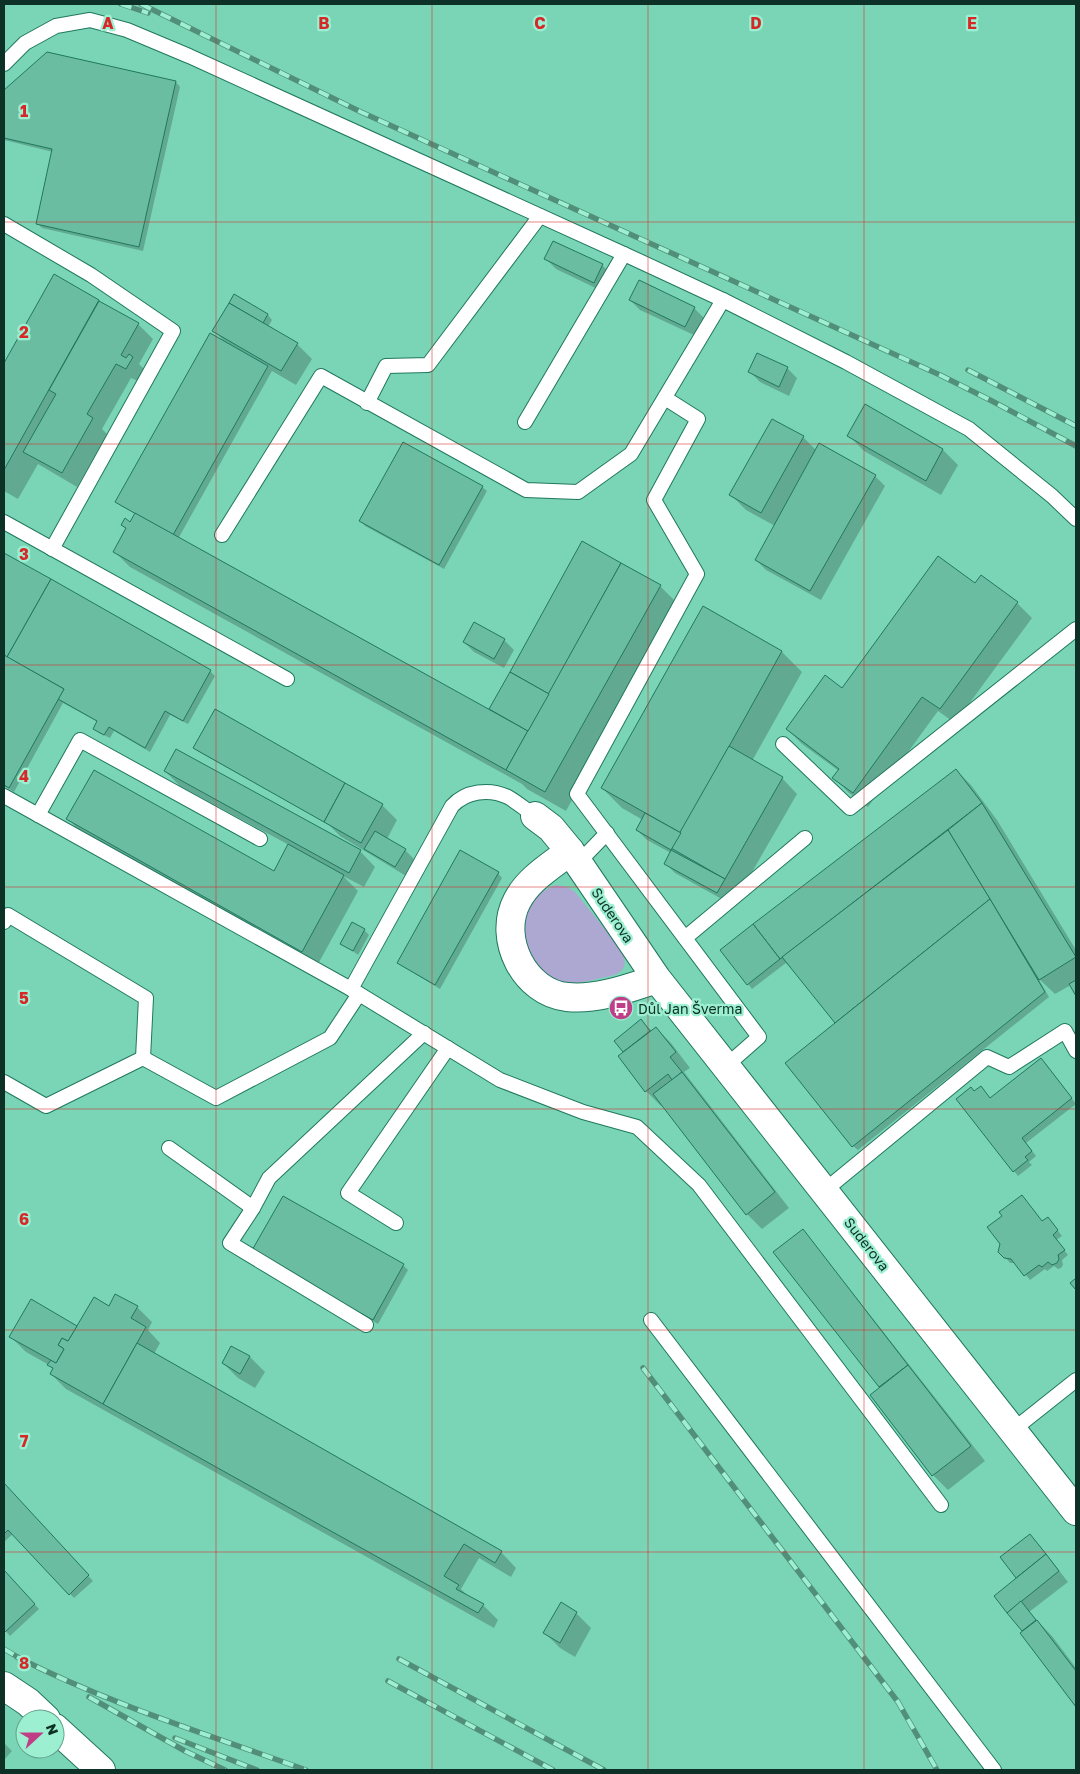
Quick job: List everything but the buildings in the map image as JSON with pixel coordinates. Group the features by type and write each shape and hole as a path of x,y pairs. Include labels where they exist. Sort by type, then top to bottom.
{"street":[{"name":"Suderova","path":"535,816 551,828 657,978 1076,1511"},
{"path":"574,858 532,881 517,900 512,914 511,928 514,949 523,969 531,980 544,990 568,997 618,991 657,978"},
{"path":"4,1686 35,1709"},
{"path":"65,1737 101,1770"}],"lane":[{"path":"4,64 26,43 56,26 90,20 127,30 624,254 723,300 846,362 969,429 1052,496 1076,519"},
{"path":"367,403 386,366 428,365 540,216"},
{"path":"4,224 91,275 173,331 52,549"},
{"path":"525,422 624,254"},
{"path":"222,535 321,376 526,490 578,492 631,454 723,300"},
{"path":"665,398 698,418 654,500 697,574 577,794 759,1037 726,1066"},
{"path":"4,522 287,679"},
{"path":"783,744 850,808 1076,629"},
{"path":"38,815 80,740 260,839"},
{"path":"143,1058 216,1098 330,1038 452,806 460,798 469,794 494,793 508,797 535,816"},
{"path":"4,796 355,991 500,1080 583,1112 637,1127 699,1185 941,1505"},
{"path":"574,858 607,833"},
{"path":"685,938 805,838"},
{"path":"4,922 8,915 146,998 143,1058"},
{"path":"824,1191 987,1057 1009,1067 1065,1031 1076,1051"},
{"path":"366,1325 230,1243 270,1178 424,1034"},
{"path":"396,1223 348,1193 448,1048"},
{"path":"4,1082 46,1106 143,1058"},
{"path":"169,1148 253,1208"},
{"path":"651,1320 994,1770"},
{"path":"1013,1430 1076,1380"}],"shaded area":[{"path":"4,4 1076,4 1076,1770 4,1770"},
{"path":"556,885 567,887 575,892 620,948 625,962 620,972 611,976 578,983 561,982 547,976 533,961 525,948 523,936 524,917 529,905 538,895"}],"railway":[{"path":"121,4 148,13"},
{"path":"141,4 361,112 940,375 1076,446"},
{"path":"968,370 1076,426"},
{"path":"643,1368 898,1702 937,1770"},
{"path":"4,1649 21,1659"},
{"path":"17,1657 87,1690 306,1770"},
{"path":"399,1659 604,1770"},
{"path":"388,1681 553,1770"},
{"path":"89,1697 185,1751 225,1770"},
{"path":"175,1738 257,1770"}],"place":[{"name":"Důl Jan Šverma","path":"621,1008"}]}
